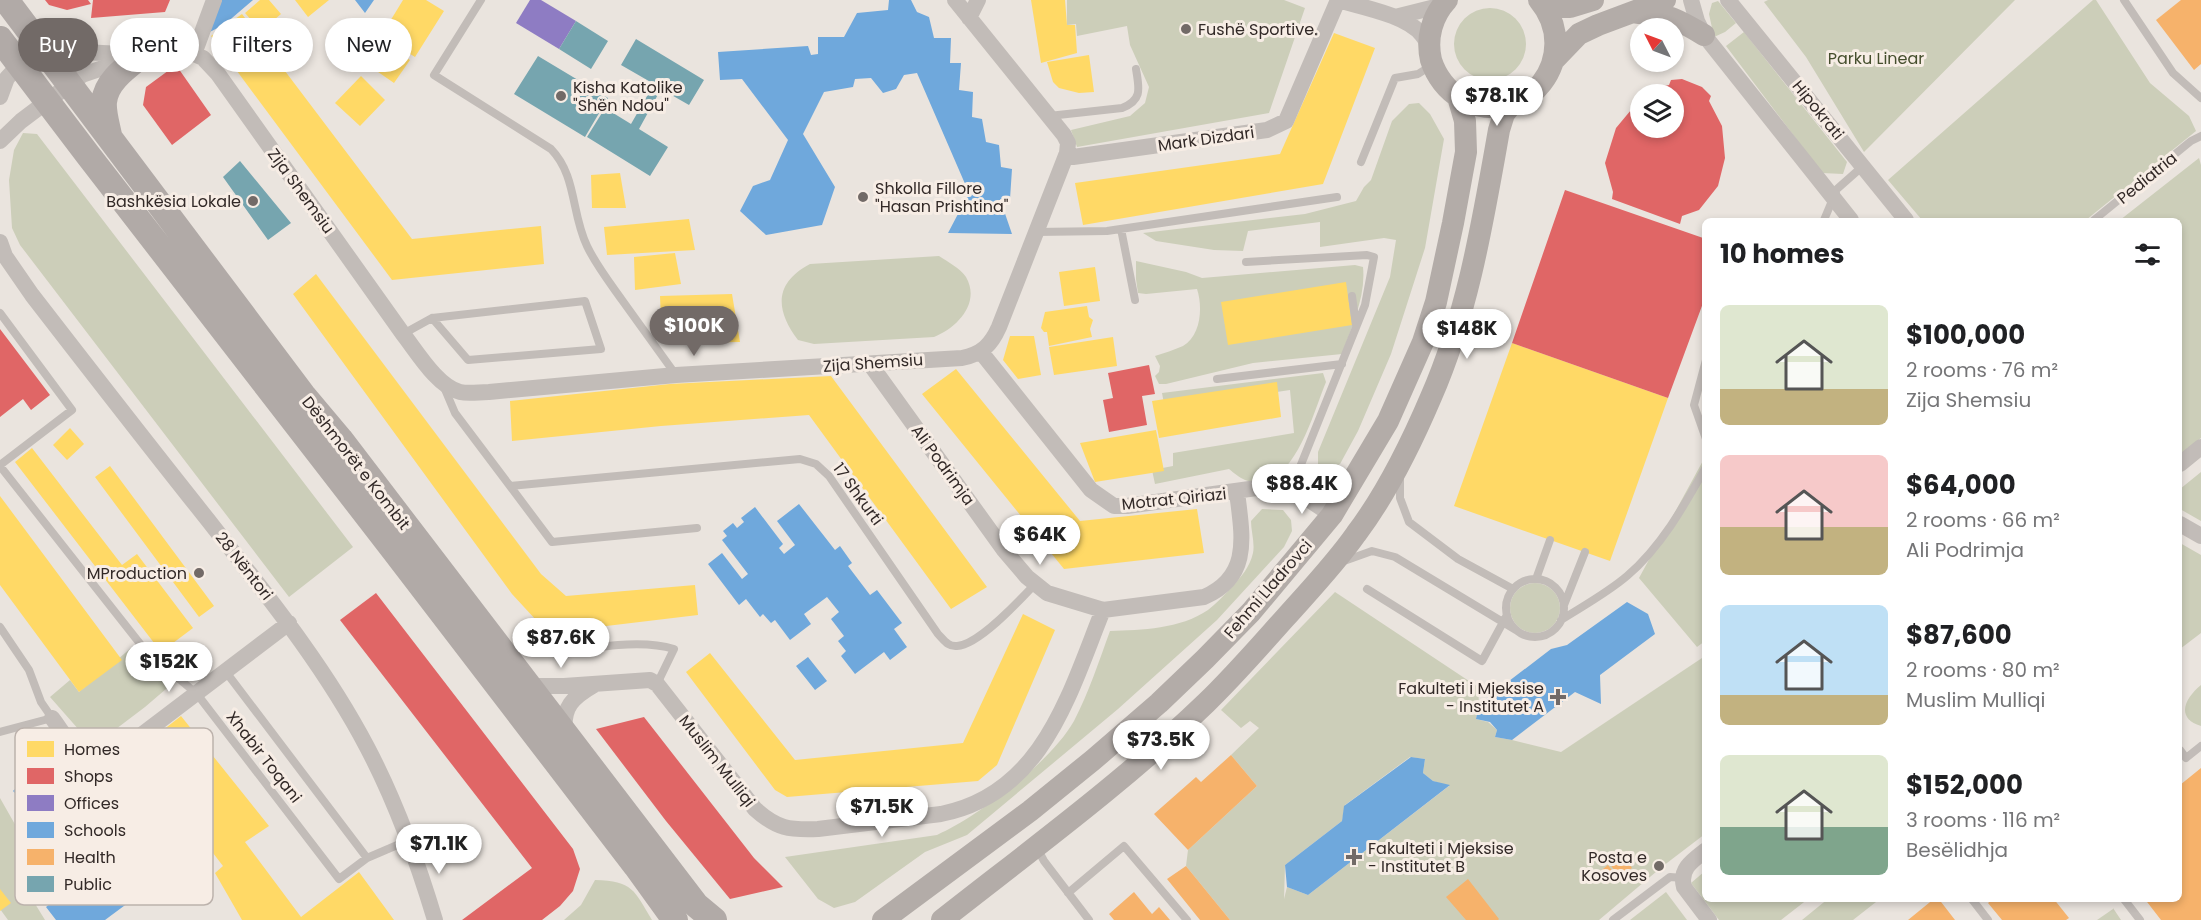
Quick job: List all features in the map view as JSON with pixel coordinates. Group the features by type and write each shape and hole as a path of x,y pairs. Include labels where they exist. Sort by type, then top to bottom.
{"main road":[{"name":"Dëshmorët e Kombit","path":"6,0 19,18"},
{"path":"1542,4 1570,8 1593,0"},
{"path":"1554,60 1579,34 1665,0"},
{"path":"1445,2 1431,29 1431,56 1440,80 1458,97 1490,107 1512,104 1526,98 1539,88 1548,75 1554,60 1556,38 1550,17 1542,4"},
{"path":"1624,15 1644,12 1661,15 1676,19 1704,35"},
{"name":"Dëshmorët e Kombit","path":"0,39 18,62"},
{"name":"Dëshmorët e Kombit","path":"26,72 636,866 675,920"},
{"name":"Dëshmorët e Kombit","path":"60,72 303,395 347,449 527,686 696,904 714,920"},
{"path":"110,139 104,102 109,87 122,72"},
{"name":"Fehmi Lladrovci","path":"883,920 1030,811 1159,702 1251,612 1332,515 1388,421 1423,342 1436,302 1466,152 1465,121 1458,97"},
{"name":"Fehmi Lladrovci","path":"942,920 1140,762 1207,703 1330,567 1360,528 1400,462 1432,397 1455,330 1474,260 1499,130 1504,114 1512,104"}],"street":[{"path":"199,40 214,0"},
{"path":"955,0 1049,116 1068,143 999,327 981,352"},
{"path":"969,18 978,0"},
{"name":"Mark Dizdari","path":"1066,153 1073,156 1267,130 1286,121 1338,0 1395,17 1422,33 1431,56"},
{"path":"1690,0 1704,35 1849,218"},
{"name":"Hipokrati","path":"1728,0 1904,218"},
{"path":"1395,17 1445,2"},
{"name":"Zija Shemsiu","path":"199,56 218,74 403,334 442,381 449,388 459,392 489,392 676,375 962,358 981,352"},
{"path":"0,97 7,78 18,66"},
{"path":"0,141 21,121 82,75 110,66"},
{"name":"28 Nëntori","path":"0,242 5,256 32,295 289,623 331,685 366,745 409,840 435,920"},
{"name":"Motrat Qiriazi","path":"981,352 1091,490 1114,506 1237,492 1277,484 1292,487"},
{"name":"Ali Podrimja","path":"870,364 1004,550 1035,584 1047,593 1103,610 1204,597 1217,591 1237,568 1241,553 1237,492"},
{"path":"2182,462 2201,447"},
{"path":"1292,487 1332,515"},
{"path":"2182,525 2201,536"},
{"name":"Muslim Mulliqi","path":"657,684 755,809 767,820 781,828 818,829 941,814 978,803 1006,784 1031,761 1057,722 1103,610"},
{"path":"151,728 289,623"},
{"path":"527,686 595,685 641,680 650,680 657,684"},
{"path":"565,735 564,714 569,705 583,691 595,685"},
{"path":"52,718 60,728"},
{"path":"1702,853 1688,865 1683,878 1684,887 1709,920"}],"lane":[{"path":"481,0 434,75 551,149 561,159 573,189 578,217 587,246 676,375"},
{"path":"2125,0 2173,73 2201,98"},
{"path":"1361,162 1395,78 1418,74 1431,56"},
{"path":"1049,116 1122,108 1131,104 1139,90 1136,69"},
{"name":"Pediatria","path":"2096,218 2201,136"},
{"path":"1825,218 1837,189 1863,166"},
{"path":"1036,232 1074,233 1121,229 1337,197"},
{"path":"1121,229 1135,300"},
{"path":"1246,261 1368,255 1374,257 1365,305 1292,487"},
{"path":"1352,296 1356,329"},
{"path":"403,334 432,318 585,301 601,349 468,360 432,318"},
{"name":"Xhabir Toqani","path":"0,313 72,410 0,465 145,650 197,694 339,879 367,858 409,840"},
{"path":"1217,379 1342,364"},
{"path":"1702,375 1694,405 1702,428"},
{"path":"442,381 455,413 552,542 697,528"},
{"name":"17 Shkurti","path":"510,486 808,460 829,476 939,634 950,645 966,644 985,632 1035,584"},
{"path":"1400,462 1400,498 1409,522 1458,559 1513,589"},
{"path":"1330,567 1372,551 1395,557 1505,619 1516,630 1532,637 1541,636 1549,633 1561,620 1625,578 1636,568 1685,504 1702,474"},
{"path":"1536,579 1550,540"},
{"path":"1561,620 1564,606 1585,552"},
{"path":"1367,589 1482,661 1505,619 1508,599 1513,589 1527,580 1546,581 1555,587 1564,606"},
{"path":"0,627 29,670 41,702 52,718 0,732"},
{"path":"553,653 642,644 674,649 657,684"},
{"name":"Xhabir Toqani","path":"226,672 367,858"},
{"path":"2182,753 2186,758 2201,746"},
{"path":"1035,846 1089,920"},
{"path":"1068,893 1124,846 1187,920"},
{"path":"1613,920 1670,877 1683,878"},
{"path":"1974,902 1988,920"},
{"path":"2126,902 2140,920"}],"green space":[{"path":"1067,0 1284,0 1305,8 1269,113 1077,147 1071,130 1130,116 1145,103 1149,87 1130,45 1127,26 1077,36 1076,24 1067,25"},
{"name":"Parku Linear","path":"1768,0 2015,0 1864,152 1806,57 1764,2"},
{"path":"2093,0 2096,0 2150,83 2189,116 2196,131 2088,218 1920,218 1888,180"},
{"path":"1718,1 1736,23 1714,37 1709,14 1712,3"},
{"path":"1490,8 1510,14 1520,24 1526,44 1520,64 1510,74 1490,80 1470,74 1460,64 1454,44 1460,24 1470,14"},
{"path":"1744,32 1847,162 1843,174 1822,173 1726,46"},
{"path":"1419,103 1430,114 1444,139 1425,248 1391,354 1358,431 1340,464 1323,467 1318,464 1318,452 1390,277 1396,240 1384,238 1320,247 1320,222 1248,231 1243,251 1214,250 1156,241 1143,233 1305,214 1356,201 1371,180 1392,121 1409,104"},
{"path":"23,133 37,134 353,547 289,597 20,245 12,228 9,180 14,150"},
{"path":"2199,158 2201,165 2201,438 2182,453 2182,218 2123,218"},
{"path":"939,256 954,265 966,277 971,296 969,305 958,321 934,337 814,344 798,340 785,318 782,308 784,288 798,271 810,264"},
{"path":"1136,261 1186,272 1202,278 1355,265 1363,267 1362,289 1342,354 1253,363 1159,384 1155,376 1160,366 1155,356 1183,346 1194,335 1199,320 1199,296 1197,289 1138,293"},
{"path":"1323,373 1326,382 1307,431 1288,465 1276,476 1261,482 1245,480 1229,469 1155,484 1152,470 1173,466 1173,453 1294,433 1290,390 1165,409 1162,393"},
{"path":"1702,462 1702,643 1697,647 1639,578"},
{"path":"2201,472 2201,521 2182,510 2182,487"},
{"path":"1262,509 1283,510 1291,520 1292,531 1284,547 1217,620 1118,709 967,835 925,852 855,902 834,908 818,899 785,857 937,835 993,801 1032,770 1063,737 1074,721 1084,699 1110,631 1148,629 1185,621 1208,610 1231,588 1245,572 1252,558 1254,545 1251,521"},
{"path":"2182,544 2201,555 2201,633 2182,647"},
{"path":"1535,583 1544,585 1555,594 1560,608 1558,617 1549,628 1535,633 1526,631 1515,622 1510,608 1512,599 1521,588"},
{"path":"1335,592 1478,687 1479,704 1476,719 1488,722 1497,730 1495,737 1561,752 1702,658 1702,836 1599,920 1230,920 1186,866 1188,850 1257,786 1231,755 1259,728 1250,721 1241,728 1221,710","holes":["1410,757 1425,759 1423,773 1433,781 1449,786 1308,895 1287,887 1284,899 1285,865 1342,821 1345,805"]},
{"path":"131,648 173,683 117,728 77,728 50,697 70,680 79,692"},
{"path":"2201,685 2201,726 2188,718 2185,707 2195,690"},
{"path":"0,798 15,824 15,905 36,905 45,920 8,920 0,909"},
{"path":"1702,874 1702,898 1691,883"},
{"path":"595,880 617,882 631,889 652,920 564,920 581,905"},
{"path":"1666,892 1687,920 1630,920"},
{"path":"1705,902 1804,902 1781,920 1719,920"},
{"path":"1824,902 1876,902 1853,920 1802,920"},
{"path":"2113,909 2121,920 2097,920"}],"building: Homes":[{"path":"260,0 269,0 281,14 276,18 249,18 245,13"},
{"path":"295,0 329,0 308,17"},
{"path":"403,0 426,0 444,11 415,57 412,55 412,18 392,18"},
{"path":"1031,0 1065,0 1067,25 1075,25 1077,53 1041,63"},
{"path":"1334,33 1375,48 1323,184 1083,225 1075,183 1280,154"},
{"path":"1089,55 1094,92 1079,93 1059,88 1053,82 1047,62"},
{"path":"238,72 286,72 412,239 541,226 544,264 392,280"},
{"path":"378,72 402,72 394,83"},
{"path":"361,76 385,100 360,126 335,103"},
{"path":"620,173 626,208 592,208 591,175"},
{"path":"689,219 695,250 607,255 604,227"},
{"path":"675,253 681,284 635,290 634,257"},
{"path":"1095,267 1100,301 1064,306 1059,272"},
{"path":"316,274 541,574 566,596 695,585 698,615 548,633 512,594 293,294"},
{"path":"1346,282 1352,325 1228,345 1221,302"},
{"path":"732,294 740,342 662,343 660,296"},
{"path":"1087,306 1089,317 1093,320 1090,329 1092,337 1049,346 1047,332 1041,328 1045,312"},
{"path":"1010,336 1034,336 1041,375 1018,379 1003,360"},
{"path":"1113,337 1117,366 1054,375 1049,347"},
{"path":"1512,343 1668,398 1610,561 1454,506"},
{"path":"956,369 1080,521 1197,509 1204,553 1064,569 922,394"},
{"path":"831,376 987,587 951,609 809,415 661,426 512,441 510,401 670,384"},
{"path":"1277,382 1281,417 1159,438 1152,401"},
{"path":"70,428 84,444 67,460 53,445"},
{"path":"1156,430 1164,471 1095,482 1080,443"},
{"path":"32,448 122,565 137,554 193,628 161,652 15,462"},
{"path":"110,466 214,606 199,617 95,477"},
{"path":"0,496 122,660 79,692 0,585"},
{"path":"1023,614 1055,630 997,765 978,781 787,797 775,790 686,672 710,653 795,760 963,743"},
{"path":"181,716 191,728 166,728"},
{"path":"213,756 269,826 245,842 301,917 359,872 394,920 242,920 215,873 223,866 213,853"},
{"path":"0,889 11,903 0,911"}],"building: Shops":[{"path":"45,0 88,0 91,4 67,10 49,5"},
{"path":"93,0 170,0 165,12 91,18"},
{"path":"166,72 181,72 211,115 172,145 143,105 146,87"},
{"path":"1682,79 1702,87 1711,96 1709,101 1722,126 1725,158 1718,186 1699,210 1682,216 1680,224 1612,199 1613,192 1605,163 1616,128 1630,111 1630,138 1684,138 1684,84 1669,84 1671,80"},
{"path":"1565,190 1702,238 1702,306 1668,398 1512,343"},
{"path":"0,329 50,395 31,410 23,399 0,417"},
{"path":"1149,365 1155,394 1142,396 1147,425 1109,432 1103,400 1113,398 1108,373"},
{"path":"376,593 573,849 580,869 573,891 560,906 542,920 462,920 532,868 340,620"},
{"path":"644,717 754,858 783,887 730,899 666,821 596,729"}],"building: Offices":[{"path":"530,0 541,0 576,21 559,49 516,23"}],"building: Schools":[{"path":"222,0 253,0 232,18 214,18"},
{"path":"355,0 374,0 365,13"},
{"path":"889,0 911,0 917,12 929,17 934,38 951,38 950,63 961,63 959,90 973,92 972,117 982,119 986,142 999,145 1001,167 1012,169 1010,199 1000,199 1012,234 948,233 969,193 917,73 904,75 896,89 883,93 871,78 855,79 853,87 824,92 803,134 835,187 822,225 766,235 740,211 753,186 770,180 788,140 742,79 720,80 718,52 808,46 811,55 818,54 818,37 844,37 857,13 888,10"},
{"path":"799,504 835,550 840,546 852,563 848,566 870,595 877,590 902,623 894,629 907,647 890,660 884,652 855,674 841,656 846,651 838,641 844,636 831,619 839,612 827,597 804,614 811,624 790,640 775,620 771,623 763,614 760,617 746,599 739,605 708,564 722,553 742,579 748,574 722,540 727,536 723,531 733,523 737,528 744,522 741,518 755,507 783,544 779,548 784,554 795,545 777,521"},
{"path":"1627,602 1648,614 1655,634 1600,675 1601,704 1575,692 1512,740 1495,737 1497,730 1490,722 1476,719 1479,704 1551,649 1567,645"},
{"path":"808,657 827,681 815,690 796,666"},
{"path":"1411,757 1425,759 1423,773 1433,781 1450,785 1308,895 1287,887 1285,865 1342,821 1344,806"},
{"path":"48,905 125,905 105,920 56,920 46,907"}],"building: Health":[{"path":"2181,0 2201,0 2201,64 2194,70 2156,20"},
{"path":"1231,755 1257,786 1188,850 1154,814 1196,777 1201,782"},
{"path":"2201,768 2201,920 2161,920 2147,902 2182,902 2182,783"},
{"path":"1623,855 1632,868 1619,877 1610,864"},
{"path":"1608,865 1617,877 1607,884 1598,873"},
{"path":"1186,866 1230,920 1200,920 1167,879"},
{"path":"1468,879 1498,920 1466,920 1446,897"},
{"path":"1134,892 1152,914 1159,907 1170,920 1114,920 1109,914"},
{"path":"1930,902 1941,902 1955,920 1908,920"},
{"path":"2056,902 2069,918 2066,920 2002,920 1988,903"}],"building: Public":[{"path":"576,21 608,41 591,69 559,49"},
{"path":"636,39 704,80 689,105 661,89 639,129 668,147 650,176 587,137 605,108 631,124 654,84 621,65"},
{"name":"Kisha Katolike \"Shën Ndou\"","path":"538,56 608,98 585,137 514,94"},
{"path":"240,161 291,223 268,240 223,177"}],"place":[{"name":"Fushë Sportive.","path":"1186,29"},
{"name":"Kisha Katolike \"Shën Ndou\"","path":"561,96"},
{"name":"Shkolla Fillore \"Hasan Prishtina\"","path":"863,197"},
{"name":"Bashkësia Lokale","path":"253,201"},
{"name":"MProduction","path":"199,573"},
{"name":"Fakulteti i Mjeksise - Institutet A","path":"1558,697"},
{"name":"Fakulteti i Mjeksise - Institutet B","path":"1354,857"},
{"name":"Posta e Kosoves","path":"1659,866"}]}
